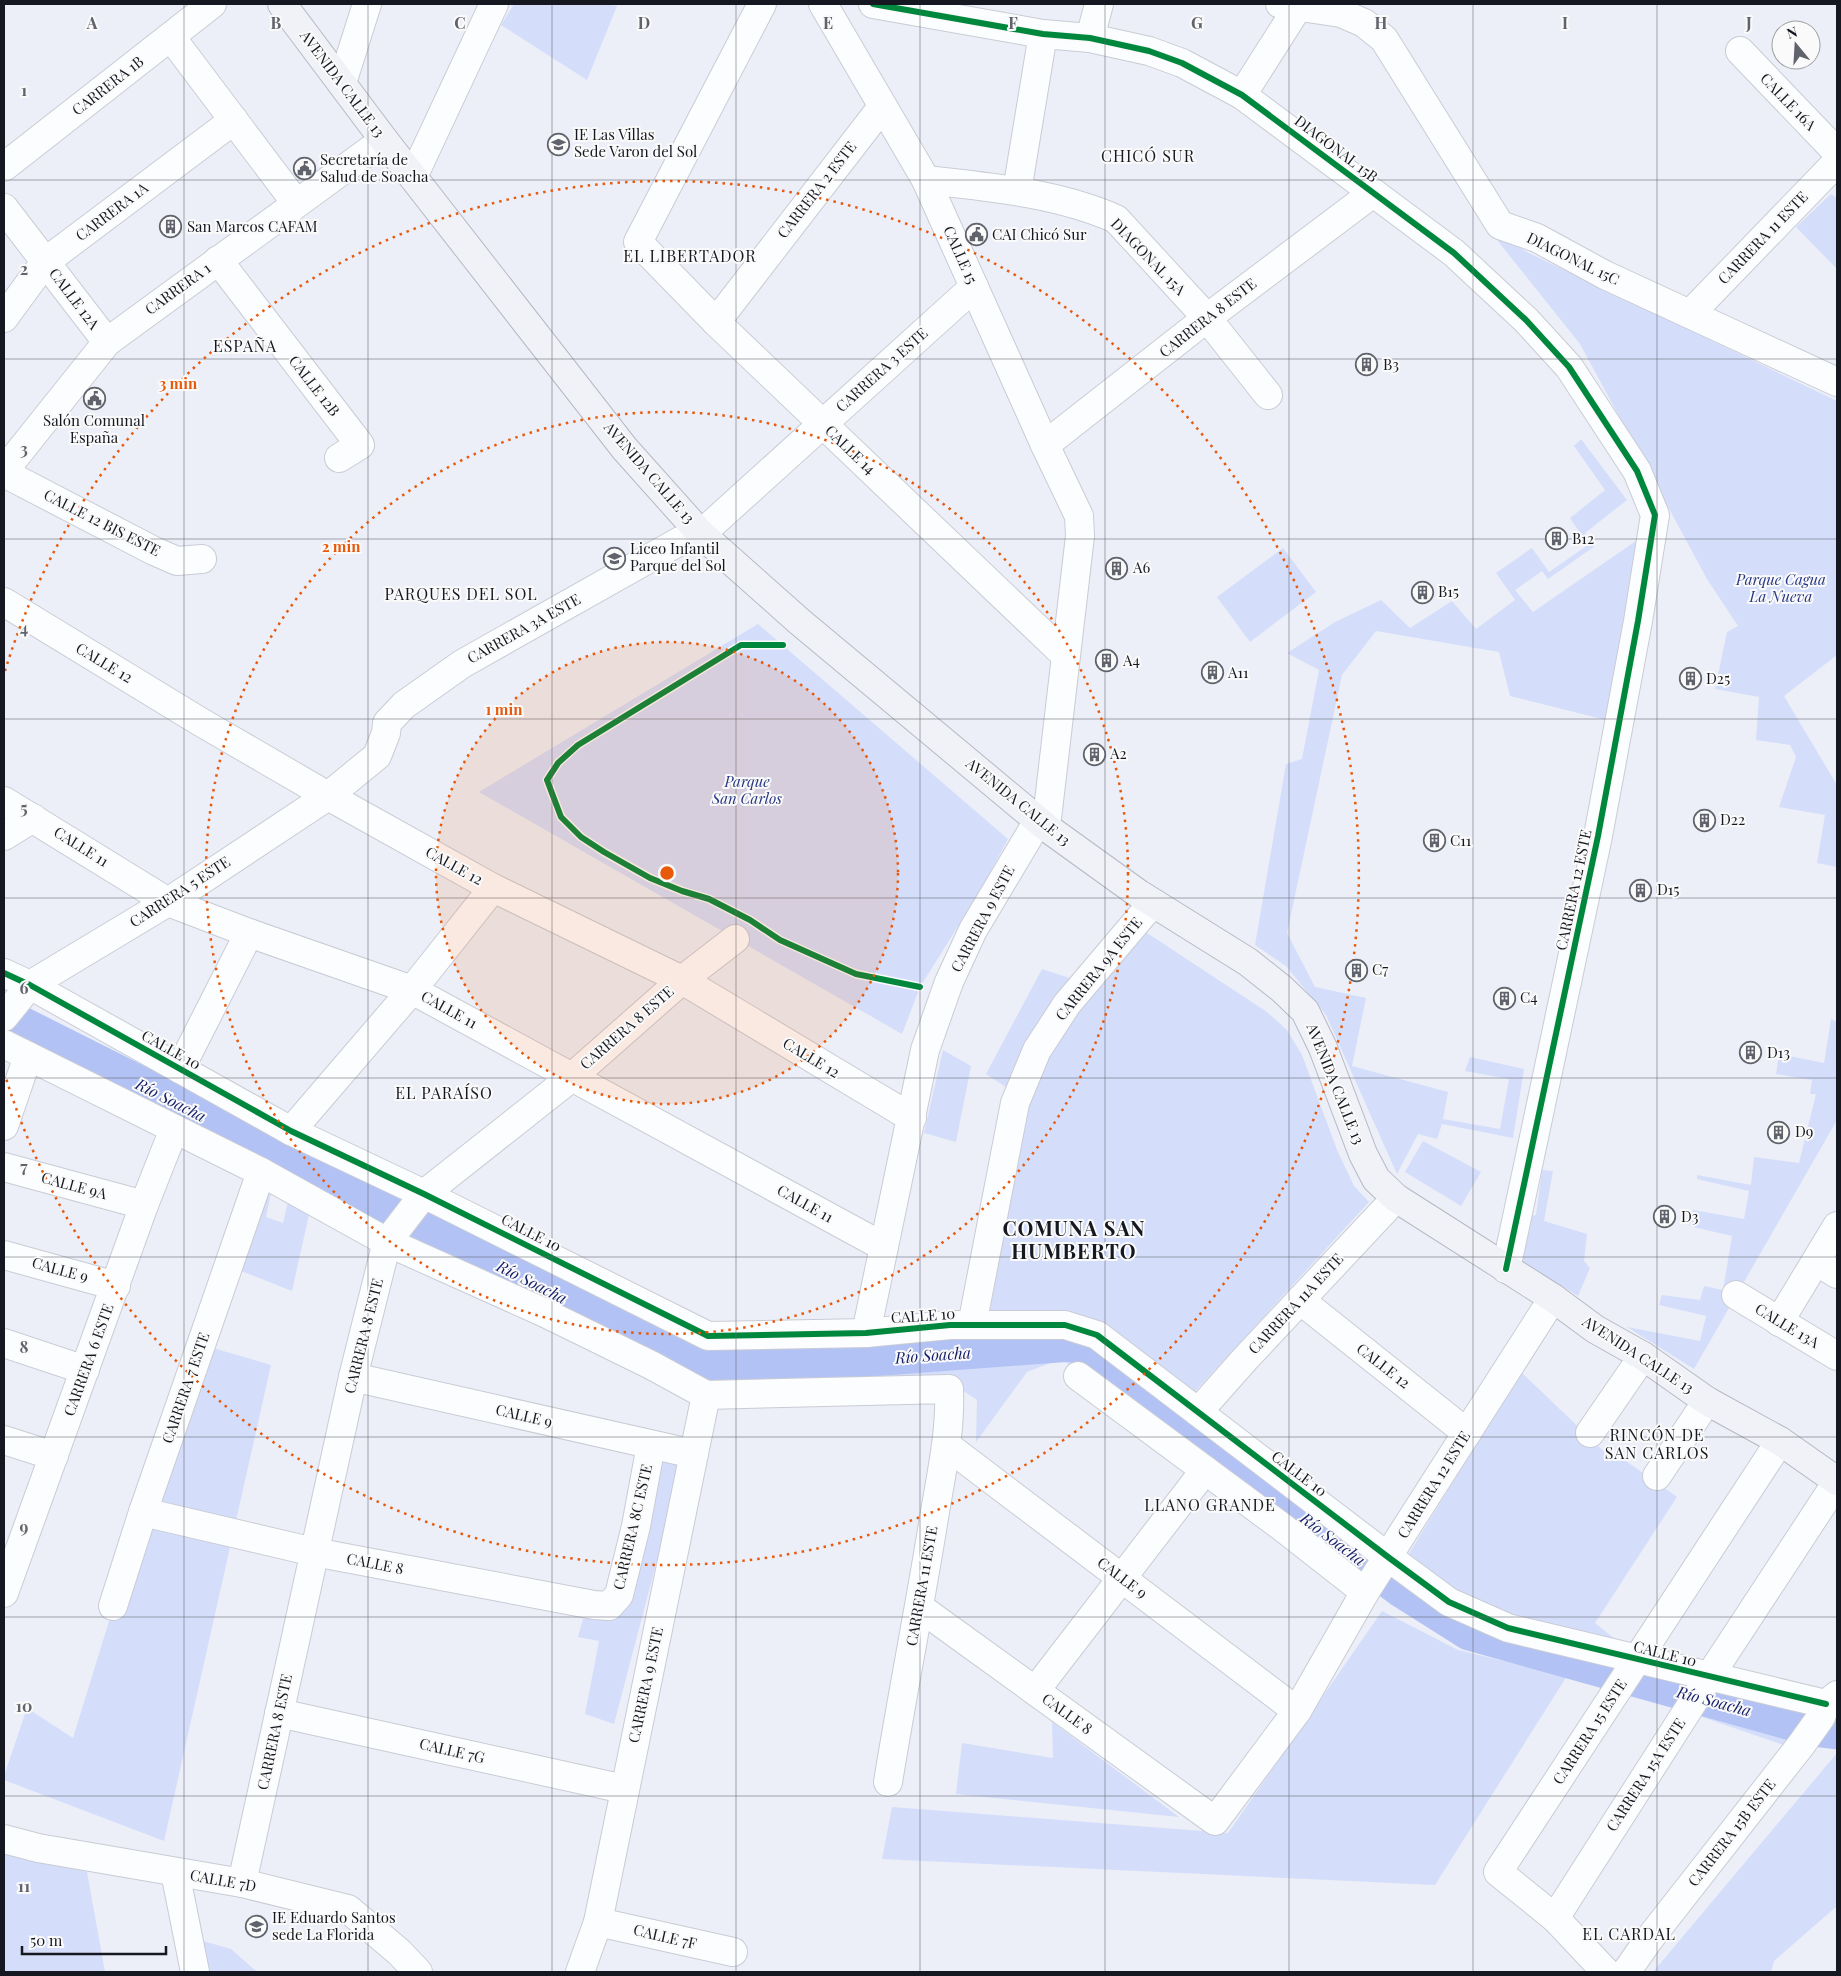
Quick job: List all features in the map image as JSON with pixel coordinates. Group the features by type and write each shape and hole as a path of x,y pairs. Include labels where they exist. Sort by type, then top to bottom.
{"main road":[{"name":"AVENIDA CALLE 13","path":"282,4 384,140 625,448 701,534 800,622 1046,827 1155,904 1248,962 1282,989 1305,1011 1323,1048 1363,1154 1376,1179 1396,1198 1553,1298 1595,1329 1643,1356 1707,1401 1780,1442 1837,1482"}],"street":[{"name":"CARRERA 1B","path":"4,167 212,4"},
{"path":"342,83 367,4"},
{"path":"413,177 494,4"},
{"name":"CALLE 14","path":"762,4 638,242 716,322 1065,655"},
{"name":"CALLE 15","path":"823,4 926,180 1045,446 1079,516 1080,536 1065,655"},
{"name":"DIAGONAL 15B","path":"873,4 1043,34 1090,38 1149,51 1182,63 1242,95 1454,253 1526,320 1569,367 1637,470 1655,515"},
{"path":"1090,38 1099,4"},
{"path":"1242,95 1289,5"},
{"name":"DIAGONAL 15C","path":"1289,5 1341,13 1364,23 1384,40 1500,225 1537,238 1605,275 1837,382"},
{"path":"1017,191 1043,34"},
{"path":"171,37 296,203"},
{"name":"CALLE 16A","path":"1740,52 1837,150"},
{"name":"CARRERA 2 ESTE","path":"716,322 882,107"},
{"name":"CARRERA 1A","path":"4,318 45,262 234,120"},
{"name":"CARRERA 1","path":"4,472 107,342 384,140"},
{"name":"CARRERA 11 ESTE","path":"1690,314 1837,162"},
{"name":"DIAGONAL 15A","path":"926,180 1017,191 1098,211 1116,219 1207,318 1268,395"},
{"name":"CARRERA 8 ESTE","path":"1045,446 1207,318 1373,193"},
{"name":"CALLE 12A","path":"4,208 107,342"},
{"name":"CALLE 12B","path":"218,260 360,445 339,458"},
{"name":"CARRERA 3 ESTE","path":"701,534 974,287"},
{"name":"CALLE 12 BIS ESTE","path":"4,472 176,561 202,559"},
{"name":"CARRERA 12 ESTE","path":"1506,1269 1598,836 1638,621 1655,515"},
{"name":"CARRERA 3A ESTE","path":"377,756 386,733 387,722 404,706 462,664 680,541 701,534"},
{"name":"CALLE 12","path":"6,607 328,796 493,888 682,980 912,1118"},
{"path":"1046,827 1065,655"},
{"name":"CARRERA 5 ESTE","path":"30,985 168,902 328,796 377,756"},
{"name":"CALLE 11","path":"4,801 168,902 249,933 412,990 884,1247"},
{"path":"4,836 33,818"},
{"name":"CARRERA 9 ESTE","path":"866,1333 925,1050 953,973 973,930 1036,824 1046,827"},
{"path":"291,1131 412,990 493,888"},
{"name":"CARRERA 9A ESTE","path":"972,1326 1015,1103 1037,1050 1067,1004 1144,913 1155,904"},
{"path":"180,1070 249,933"},
{"name":"CARRERA 8 ESTE","path":"242,1883 353,1378 387,1242 424,1194 572,1077 682,980 735,939"},
{"name":"CALLE 10","path":"4,973 30,985 291,1131 424,1194 708,1336 866,1333 950,1325 1065,1325 1097,1335 1198,1412 1377,1574"},
{"path":"4,1016 30,985"},
{"path":"4,1044 261,1172 387,1242 545,1313 651,1365 706,1395"},
{"path":"4,1126 28,1056"},
{"name":"CARRERA 6 ESTE","path":"4,1593 14,1533 54,1456 144,1205 174,1129"},
{"name":"CALLE 9A","path":"4,1167 144,1205"},
{"name":"CARRERA 7 ESTE","path":"113,1606 143,1512 261,1172"},
{"name":"CARRERA 11A ESTE","path":"1198,1412 1396,1198"},
{"path":"1779,1322 1826,1268 1837,1226"},
{"name":"CALLE 9","path":"4,1255 116,1286"},
{"name":"CALLE 13A","path":"1736,1295 1837,1356"},
{"name":"CARRERA 12 ESTE","path":"1215,1821 1297,1711 1377,1574 1553,1298"},
{"name":"CALLE 12","path":"1300,1300 1467,1433"},
{"path":"4,1343 85,1370"},
{"path":"1590,1433 1643,1356"},
{"name":"CALLE 10","path":"1078,1376 1205,1470 1377,1574 1449,1602 1508,1628 1629,1672 1700,1691 1828,1705"},
{"name":"CALLE 9","path":"353,1378 694,1454"},
{"name":"CARRERA 11 ESTE","path":"706,1395 949,1389 950,1413 946,1445 888,1782"},
{"name":"CARRERA 9 ESTE","path":"580,1972 598,1922 706,1395"},
{"path":"1657,1476 1707,1401"},
{"path":"4,1440 54,1456"},
{"name":"CARRERA 15 ESTE","path":"1554,1918 1498,1872 1780,1442"},
{"name":"CARRERA 8C ESTE","path":"609,1606 619,1595 636,1526 651,1445"},
{"name":"CALLE 9","path":"946,1445 1297,1711"},
{"path":"1036,1691 1205,1470"},
{"name":"CARRERA 15A ESTE","path":"1554,1918 1837,1482"},
{"name":"CALLE 8","path":"143,1512 314,1552 594,1605 609,1606"},
{"name":"CALLE 8","path":"919,1607 1215,1821"},
{"name":"CARRERA 15B ESTE","path":"1626,1972 1650,1938 1801,1746 1828,1705"},
{"name":"CALLE 7G","path":"279,1712 624,1789"},
{"name":"CALLE 7D","path":"4,1840 38,1848 242,1883 348,1909 399,1952 418,1972"},
{"path":"175,1872 195,1972"},
{"path":"1554,1918 1606,1972"},
{"name":"CALLE 7F","path":"598,1922 733,1952"}],"green space":[{"path":"514,4 608,4 617,6 587,80 501,25"},
{"path":"1831,194 1837,198 1837,269 1796,227"},
{"name":"Parque Cagua La Nueva","path":"1489,230 1529,253 1837,401 1837,655 1784,696 1837,785 1837,867 1817,863 1825,815 1779,807 1796,757 1790,745 1756,740 1759,697 1715,689 1727,632 1738,626 1707,579 1580,344"},
{"path":"1581,439 1627,500 1585,533 1595,546 1548,579 1542,571 1515,590 1533,612 1646,534 1614,722 1510,696 1499,652 1376,631 1342,675 1287,933 1315,987 1366,998 1352,1066 1448,1092 1443,1119 1500,1129 1509,1079 1465,1071 1470,1057 1524,1069 1513,1138 1442,1124 1437,1139 1418,1134 1397,1174 1326,1015 1286,966 1255,945 1286,764 1302,759 1319,670 1287,653 1335,622 1381,600 1410,628 1452,601 1476,629 1515,600 1496,573 1532,548 1549,572 1588,545 1570,518 1605,490 1574,446"},
{"path":"1283,548 1316,592 1250,642 1217,597"},
{"name":"Parque San Carlos","path":"758,624 1008,839 979,893 920,987 902,1034 479,792"},
{"path":"1138,927 1267,1012 1287,1030 1302,1055 1337,1150 1354,1186 1369,1202 1190,1397 1105,1323 1074,1316 989,1316 1025,1100 986,1074 1042,969 1091,985"},
{"path":"4,996 197,1096 699,1346 1056,1337 1091,1346 1476,1622 1713,1691 1804,1709 1784,1745 1571,1672 1462,1646 1366,1587 1061,1359 1027,1372 976,1442 977,1400 939,1375 706,1384 4,1033"},
{"path":"1831,1019 1837,1022 1837,1120 1694,1369 1627,1327 1700,1341 1706,1316 1659,1305 1662,1295 1700,1300 1704,1286 1723,1290 1732,1236 1689,1226 1693,1210 1744,1219 1749,1191 1697,1179 1697,1175 1751,1185 1754,1157 1799,1163 1816,1094 1810,1094 1812,1080 1776,1074 1779,1054 1824,1063"},
{"path":"943,1050 971,1066 956,1142 924,1133"},
{"path":"1423,1141 1481,1172 1461,1206 1405,1172"},
{"path":"1542,1170 1553,1171 1544,1221 1587,1234 1584,1261 1590,1268 1578,1296 1516,1258 1526,1217 1536,1215"},
{"path":"260,1189 271,1193 266,1217 283,1223 288,1201 310,1210 292,1291 236,1269"},
{"path":"206,1346 271,1365 164,1841 4,1780 4,1776 27,1708 73,1738 175,1407"},
{"path":"1521,1372 1614,1461 1623,1459 1677,1497 1595,1623 1620,1643 1508,1620 1451,1593 1405,1560"},
{"path":"663,1460 682,1465 614,1724 585,1714 599,1641 578,1637 583,1619 626,1609"},
{"path":"1382,1611 1458,1650 1567,1676 1435,1885 882,1859 892,1807 1228,1833"},
{"path":"1052,1722 1179,1817 956,1794 962,1743 1053,1758"},
{"path":"1837,1753 1837,1906 1774,1961 1771,1972 1653,1972"},
{"path":"4,1849 87,1872 105,1972 4,1972"},
{"path":"203,1941 231,1949 257,1972 207,1972"}],"waterway":[{"name":"Río Soacha","path":"4,1015 673,1353 712,1366 844,1361 1072,1344 1087,1351 1401,1590 1469,1633 1813,1729 1837,1732"}],"cycle path":[{"path":"873,4 1043,34 1090,38 1149,51 1182,63 1242,95 1454,253 1526,320 1569,367 1637,471 1655,515 1638,621 1598,836 1506,1269"},
{"path":"783,645 741,645 578,745 558,763 547,780 561,817 581,837 650,878 682,891 709,899 750,920 780,940 856,974 920,987"},
{"path":"4,973 30,985 291,1131 424,1194 708,1336 866,1333 950,1325 1065,1325 1097,1335 1449,1602 1508,1628 1826,1704"}],"place":[{"name":"IE Las Villas Sede Varon del Sol","path":"558,144"},
{"name":"Secretaría de Salud de Soacha","path":"304,169"},
{"name":"San Marcos CAFAM","path":"171,227"},
{"name":"CAI Chicó Sur","path":"976,235"},
{"name":"B3","path":"1367,365"},
{"name":"Salón Comunal España","path":"94,398"},
{"name":"B12","path":"1556,539"},
{"name":"Liceo Infantil Parque del Sol","path":"614,558"},
{"name":"A6","path":"1117,568"},
{"name":"B15","path":"1422,592"},
{"name":"A4","path":"1107,661"},
{"name":"A11","path":"1212,673"},
{"name":"D25","path":"1690,679"},
{"name":"A2","path":"1094,754"},
{"name":"D22","path":"1704,820"},
{"name":"C11","path":"1434,841"},
{"name":"D15","path":"1641,890"},
{"name":"C7","path":"1356,970"},
{"name":"C4","path":"1504,998"},
{"name":"D13","path":"1751,1053"},
{"name":"D9","path":"1779,1132"},
{"name":"D3","path":"1665,1217"},
{"name":"IE Eduardo Santos sede La Florida","path":"256,1927"}],"district":[{"name":"CHICÓ SUR","path":"1148,156"},
{"name":"EL LIBERTADOR","path":"690,256"},
{"name":"ESPAÑA","path":"245,346"},
{"name":"PARQUES DEL SOL","path":"461,594"},
{"name":"EL PARAÍSO","path":"444,1093"},
{"name":"COMUNA SAN HUMBERTO","path":"1074,1240"},
{"name":"RINCÓN DE SAN CARLOS","path":"1657,1444"},
{"name":"LLANO GRANDE","path":"1210,1505"},
{"name":"EL CARDAL","path":"1629,1934"}]}
